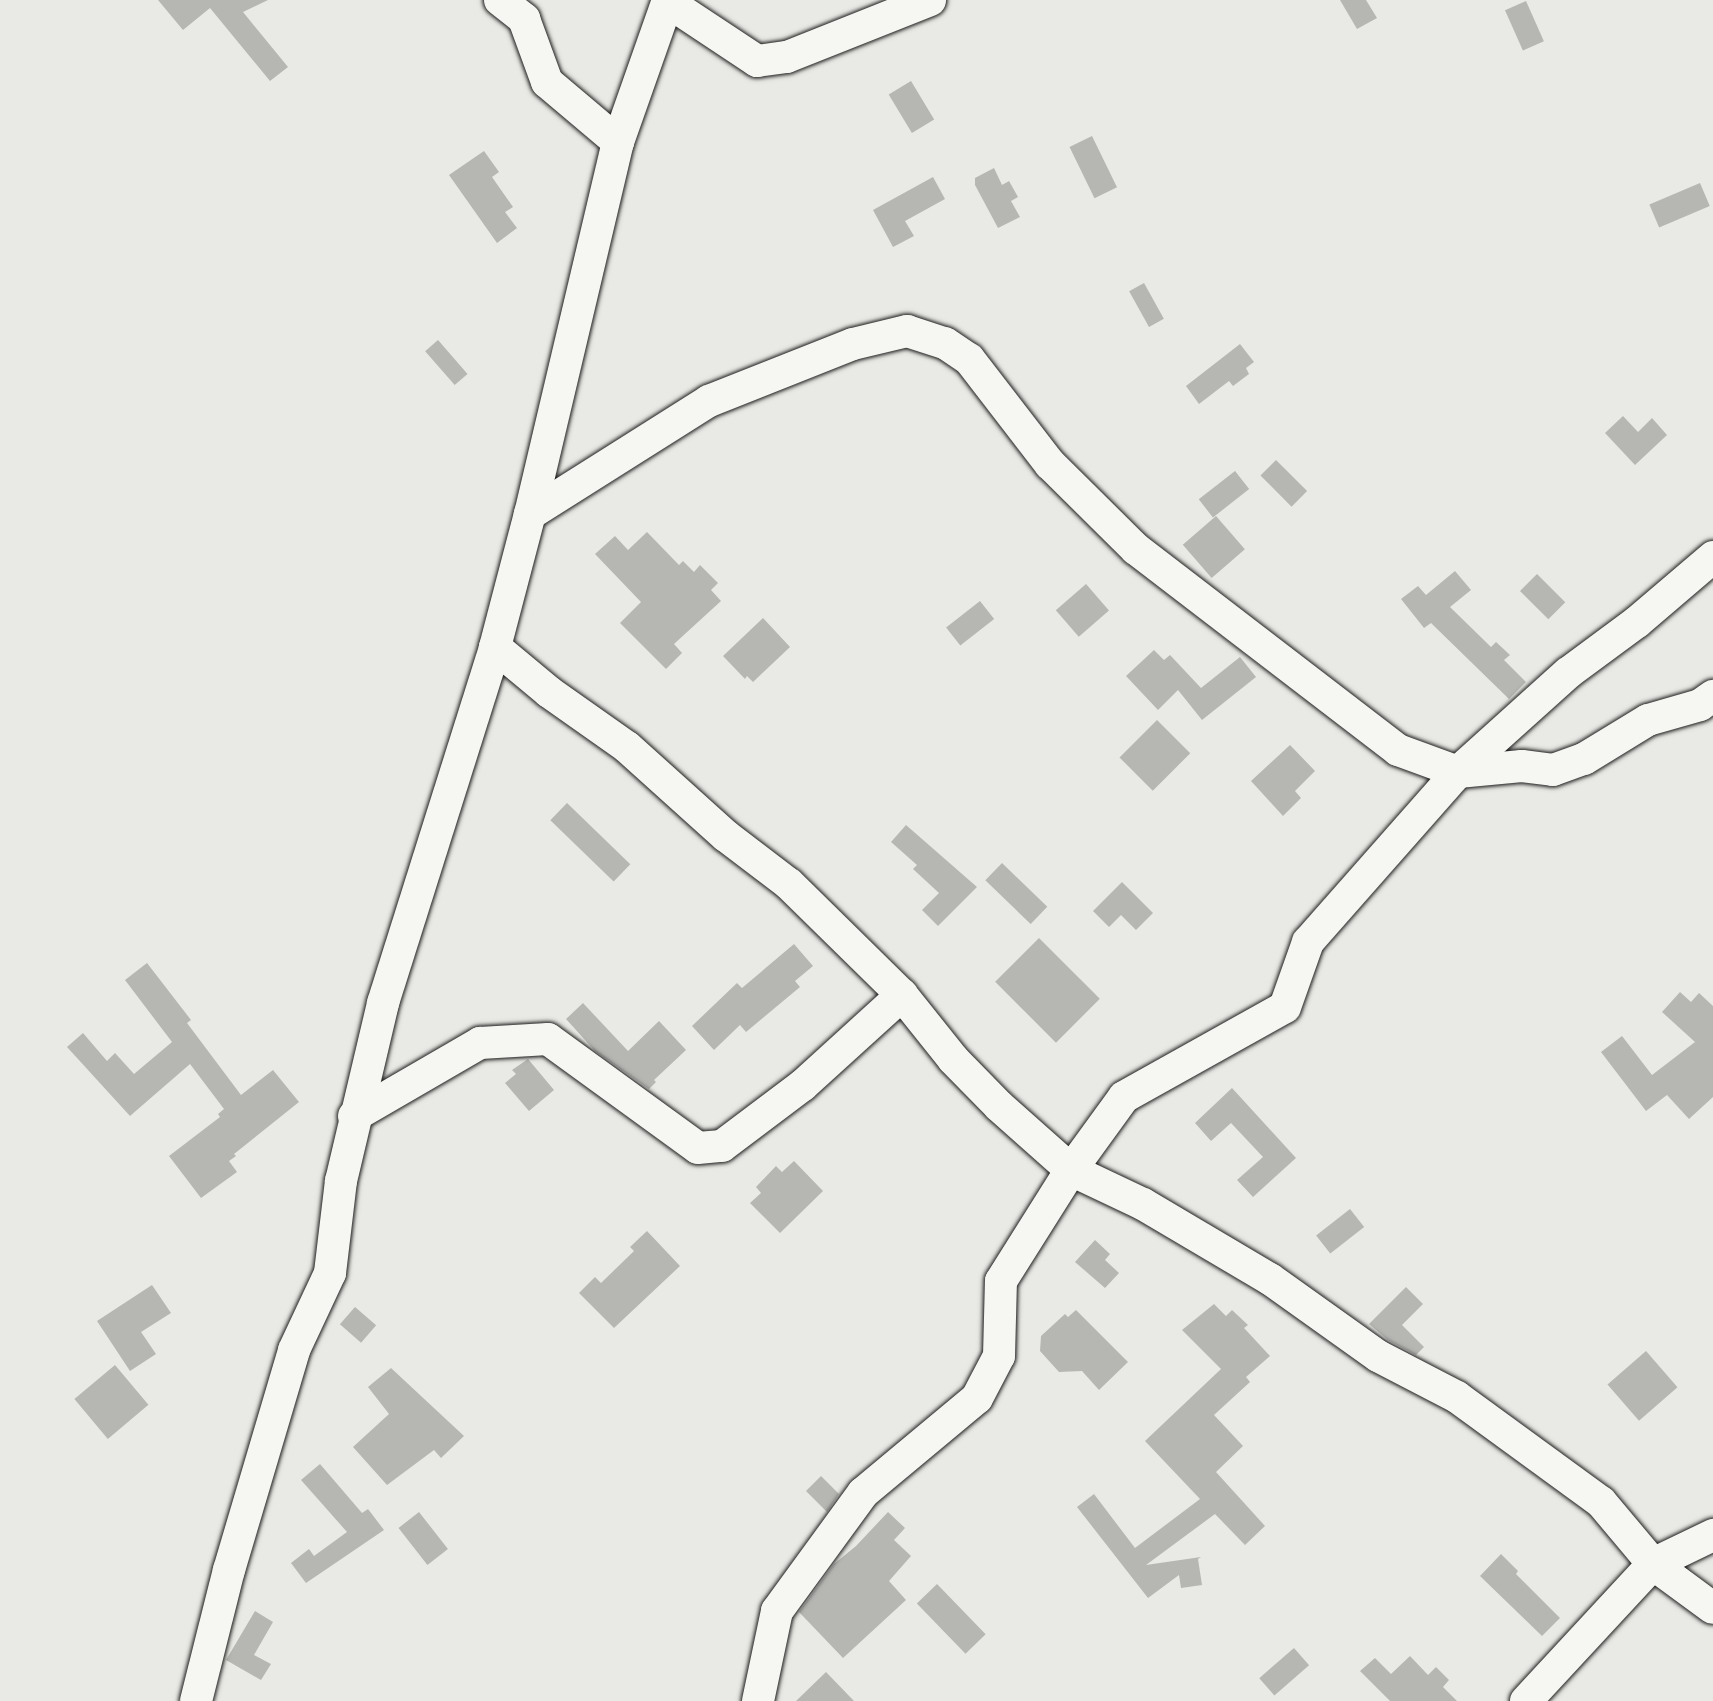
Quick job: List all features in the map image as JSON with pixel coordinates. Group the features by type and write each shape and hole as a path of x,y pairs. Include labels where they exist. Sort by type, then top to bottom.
{"street":[{"path":"500,0 524,19 547,82 618,142"},
{"path":"196,1701 229,1570 294,1350 330,1273 341,1181 354,1116 383,1003 495,647 530,514 618,142 668,1 757,61 787,57 930,0"},
{"path":"530,514 709,401 853,345 907,331 945,343 969,359 1050,464 1136,549 1398,750 1458,772 1522,766 1553,770 1584,759 1648,720 1700,705 1713,696"},
{"path":"758,1701 777,1612 792,1590 863,1493 977,1398 999,1356 1000,1281 1071,1170 1124,1097 1284,1007 1308,942 1458,772 1568,673 1637,622 1713,556"},
{"path":"495,647 549,692 627,747 726,836 789,884 902,995 953,1059 999,1106 1071,1170 1143,1204 1270,1279 1378,1356 1457,1397 1601,1502 1653,1564 1713,1608"},
{"path":"354,1116 480,1043 548,1039 698,1148 722,1146 803,1085 902,995"},
{"path":"1526,1701 1653,1564 1713,1535"}],"building":[{"path":"158,0 268,0 243,12 288,67 270,81 210,8 183,30"},
{"path":"1340,0 1366,0 1377,18 1357,29"},
{"path":"1526,1 1544,41 1523,51 1505,10"},
{"path":"911,81 934,120 912,133 889,94"},
{"path":"1092,136 1117,187 1095,198 1070,147"},
{"path":"484,151 499,172 492,177 513,207 505,212 517,228 497,243 449,175"},
{"path":"994,168 1002,185 1009,181 1018,197 1011,201 1020,217 998,228 975,185 975,178"},
{"path":"933,177 945,199 905,221 914,236 893,247 873,210"},
{"path":"1700,183 1710,206 1659,228 1649,204"},
{"path":"1144,283 1164,319 1149,327 1129,291"},
{"path":"438,340 468,374 455,385 425,351"},
{"path":"1240,344 1254,362 1246,368 1249,374 1233,386 1229,381 1199,404 1186,386"},
{"path":"1623,416 1638,432 1652,418 1667,435 1635,465 1605,433"},
{"path":"1276,460 1307,491 1292,507 1260,476"},
{"path":"1235,471 1249,489 1213,517 1199,499"},
{"path":"1216,516 1245,549 1212,578 1183,545"},
{"path":"647,532 679,565 683,561 694,572 700,565 718,583 711,590 721,601 674,644 682,653 666,669 620,623 641,602 595,554 615,536 628,550"},
{"path":"1455,571 1471,590 1450,607 1491,647 1496,642 1510,655 1504,660 1526,682 1509,699 1431,623 1424,628 1401,599 1418,586 1426,595"},
{"path":"1537,574 1565,602 1548,619 1520,591"},
{"path":"1086,584 1109,610 1079,637 1056,610"},
{"path":"980,601 994,619 960,646 946,627"},
{"path":"763,618 790,647 753,682 747,676 745,679 723,656"},
{"path":"1154,650 1164,660 1170,655 1201,688 1240,657 1256,677 1202,720 1178,690 1158,710 1126,676"},
{"path":"1157,720 1190,753 1153,791 1120,757"},
{"path":"1290,745 1315,771 1295,791 1301,798 1283,816 1251,781"},
{"path":"567,803 630,864 614,881 550,820"},
{"path":"906,825 977,887 938,926 922,910 939,893 913,869 917,865 891,842"},
{"path":"1002,863 1047,907 1031,924 985,880"},
{"path":"1122,882 1153,913 1136,930 1121,915 1109,927 1093,911"},
{"path":"1039,938 1100,999 1056,1043 995,982"},
{"path":"794,944 813,966 795,981 800,987 746,1032 740,1025 714,1050 692,1026 737,983 742,988"},
{"path":"147,963 191,1020 187,1023 241,1095 273,1070 299,1102 234,1154 236,1156 229,1161 237,1172 201,1198 169,1156 220,1117 218,1114 224,1109 190,1064 130,1116 67,1047 83,1033 107,1061 115,1053 134,1074 172,1042 125,980"},
{"path":"1680,992 1691,1002 1699,993 1713,1006 1713,1097 1689,1119 1667,1095 1646,1111 1601,1052 1622,1036 1652,1075 1695,1042 1662,1012"},
{"path":"583,1003 628,1051 659,1021 686,1050 654,1080 656,1082 649,1089 595,1051 566,1019"},
{"path":"528,1059 554,1090 529,1111 505,1083 516,1074 512,1070"},
{"path":"1232,1088 1296,1158 1253,1197 1237,1180 1263,1157 1231,1123 1211,1141 1195,1123"},
{"path":"794,1161 823,1191 780,1233 750,1203 761,1193 756,1187 776,1166 782,1172"},
{"path":"1350,1209 1364,1227 1330,1254 1316,1235"},
{"path":"647,1231 680,1266 614,1328 579,1293 595,1277 601,1283 634,1251 630,1247"},
{"path":"1095,1240 1110,1254 1105,1260 1119,1273 1105,1288 1075,1262"},
{"path":"152,1285 171,1313 141,1332 156,1354 130,1371 97,1321"},
{"path":"1406,1287 1423,1304 1402,1325 1424,1347 1416,1355 1388,1340 1369,1324"},
{"path":"1214,1304 1226,1316 1232,1310 1248,1325 1244,1328 1270,1356 1246,1377 1250,1382 1214,1415 1243,1446 1216,1472 1265,1526 1245,1545 1215,1514 1146,1565 1201,1557 1198,1559 1202,1585 1181,1588 1179,1575 1148,1598 1077,1507 1094,1494 1135,1548 1200,1499 1145,1441 1221,1369 1182,1330"},
{"path":"355,1307 376,1325 361,1343 340,1324"},
{"path":"1076,1310 1128,1362 1099,1390 1082,1371 1059,1372 1040,1351 1041,1336 1065,1314 1068,1317"},
{"path":"1646,1351 1677,1387 1639,1421 1608,1384"},
{"path":"115,1365 148,1405 108,1439 74,1399"},
{"path":"391,1368 464,1436 441,1458 434,1450 387,1485 353,1447 389,1414 368,1387"},
{"path":"320,1464 362,1513 368,1509 384,1530 306,1583 291,1563 309,1549 314,1556 347,1532 301,1480"},
{"path":"821,1476 839,1494 827,1512 806,1491"},
{"path":"419,1512 448,1549 427,1565 399,1528"},
{"path":"888,1512 905,1528 894,1540 911,1556 889,1581 906,1600 843,1658 799,1612 834,1564 856,1546"},
{"path":"1501,1554 1518,1571 1516,1574 1560,1618 1542,1636 1480,1576"},
{"path":"937,1584 986,1634 965,1654 917,1603"},
{"path":"255,1611 273,1622 254,1655 271,1664 261,1680 226,1660"},
{"path":"1294,1648 1309,1665 1274,1696 1259,1678"},
{"path":"1410,1656 1428,1675 1436,1667 1449,1680 1443,1687 1457,1701 1390,1701 1360,1671 1375,1658 1391,1674"},
{"path":"826,1672 854,1701 796,1701"}]}
